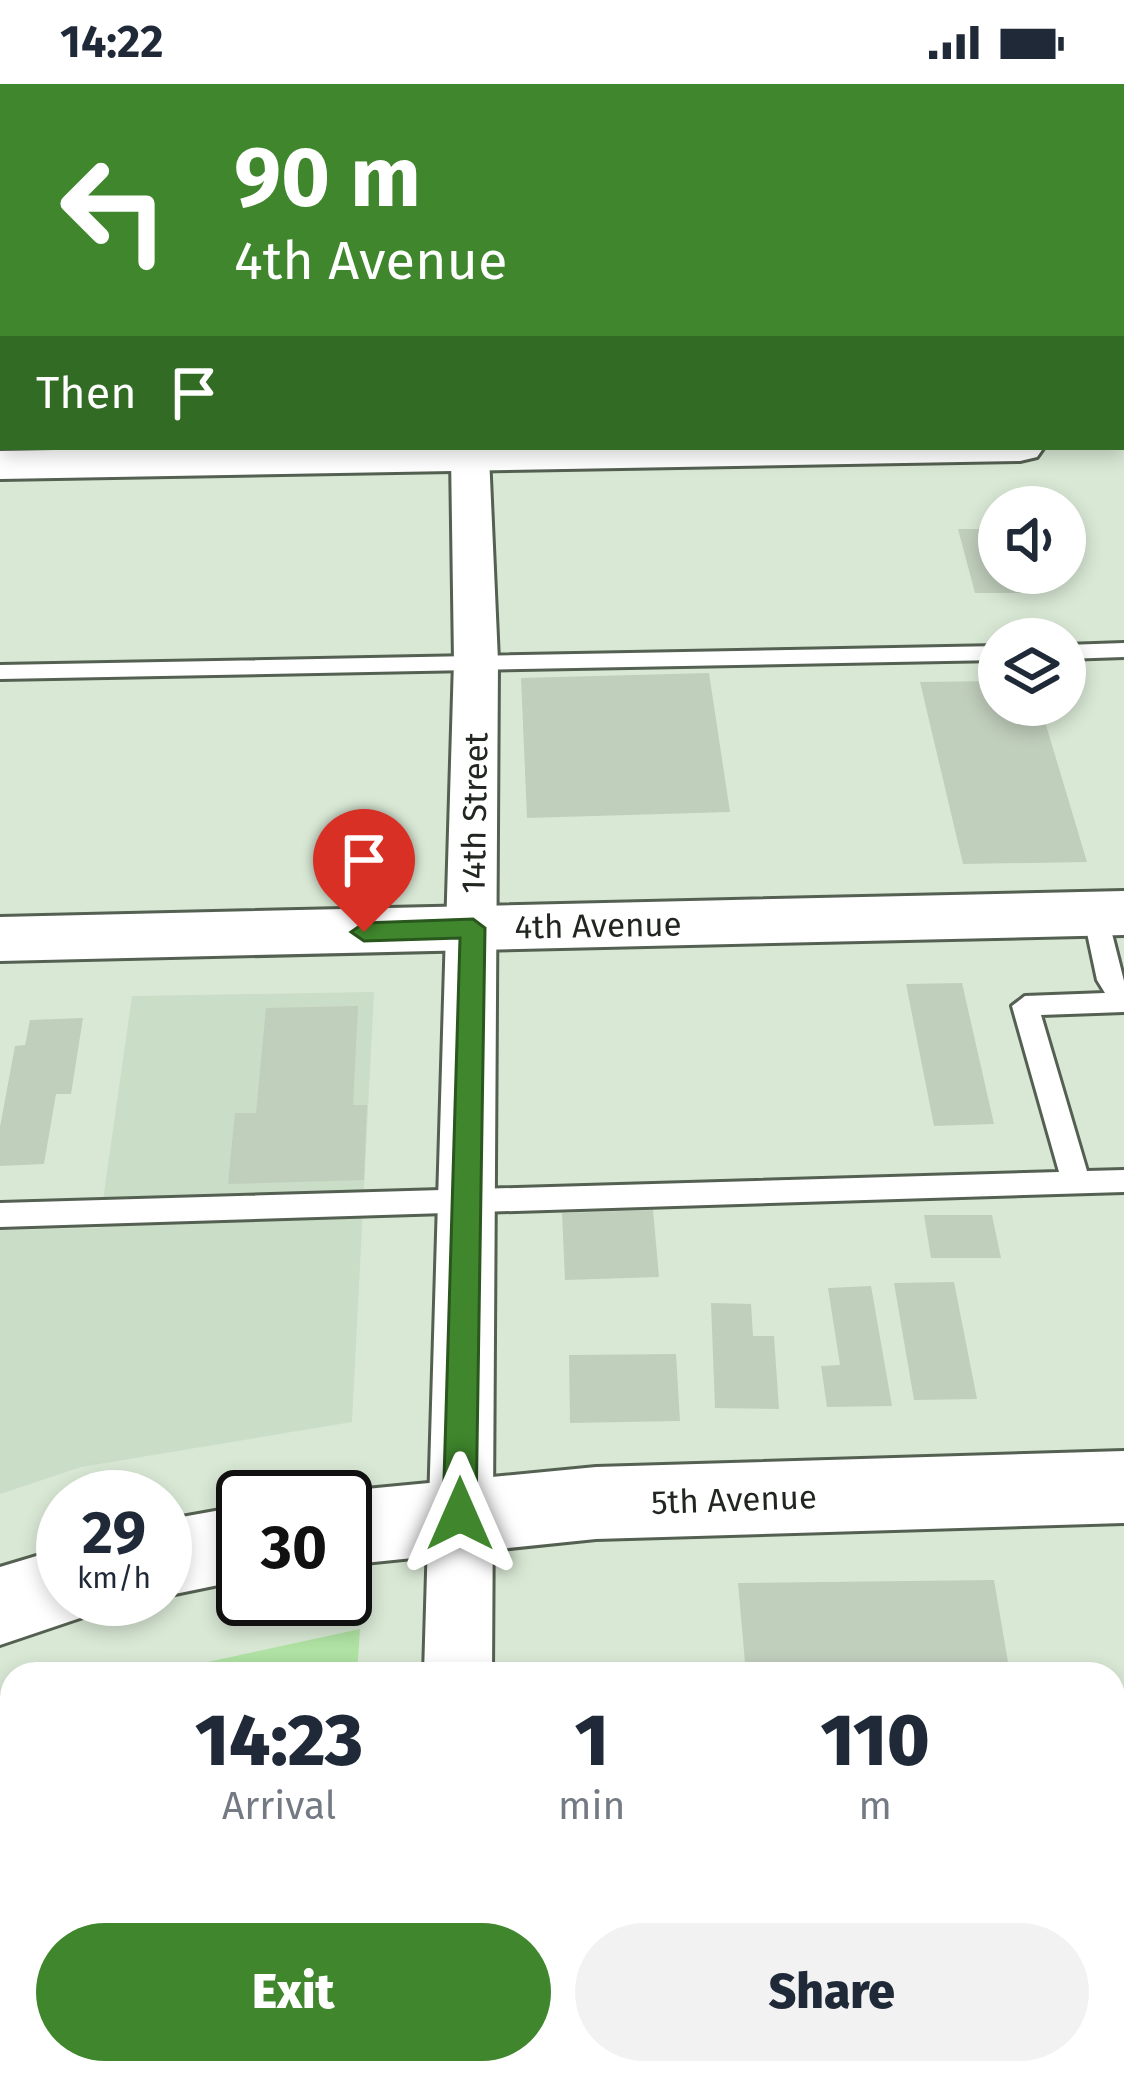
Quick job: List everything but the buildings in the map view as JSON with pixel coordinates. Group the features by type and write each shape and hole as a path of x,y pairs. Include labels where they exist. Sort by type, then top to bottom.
{"main road":[{"path":"0,465 814,450"},
{"name":"4th Avenue","path":"0,939 1109,913"},
{"name":"5th Avenue","path":"372,1525 596,1503 1124,1487"},
{"path":"0,1606 36,1595"}],"street":[{"name":"14th Street","path":"458,1662 470,1202 476,661 470,455"}],"lane":[{"path":"1086,651 1124,650"},
{"path":"0,672 978,652"},
{"path":"1109,913 1110,980 1124,1002"},
{"path":"1076,1182 1025,1006 1124,1002"},
{"path":"0,1215 1124,1181"}],"shaded area":[{"path":"374,992 352,1422 72,1470 36,1470 36,1482 0,1494 0,1230 99,1228 132,996"}],"green space":[{"path":"360,1629 358,1662 208,1662"}],"route":[{"path":"364,932 473,928 460,1514"}]}
